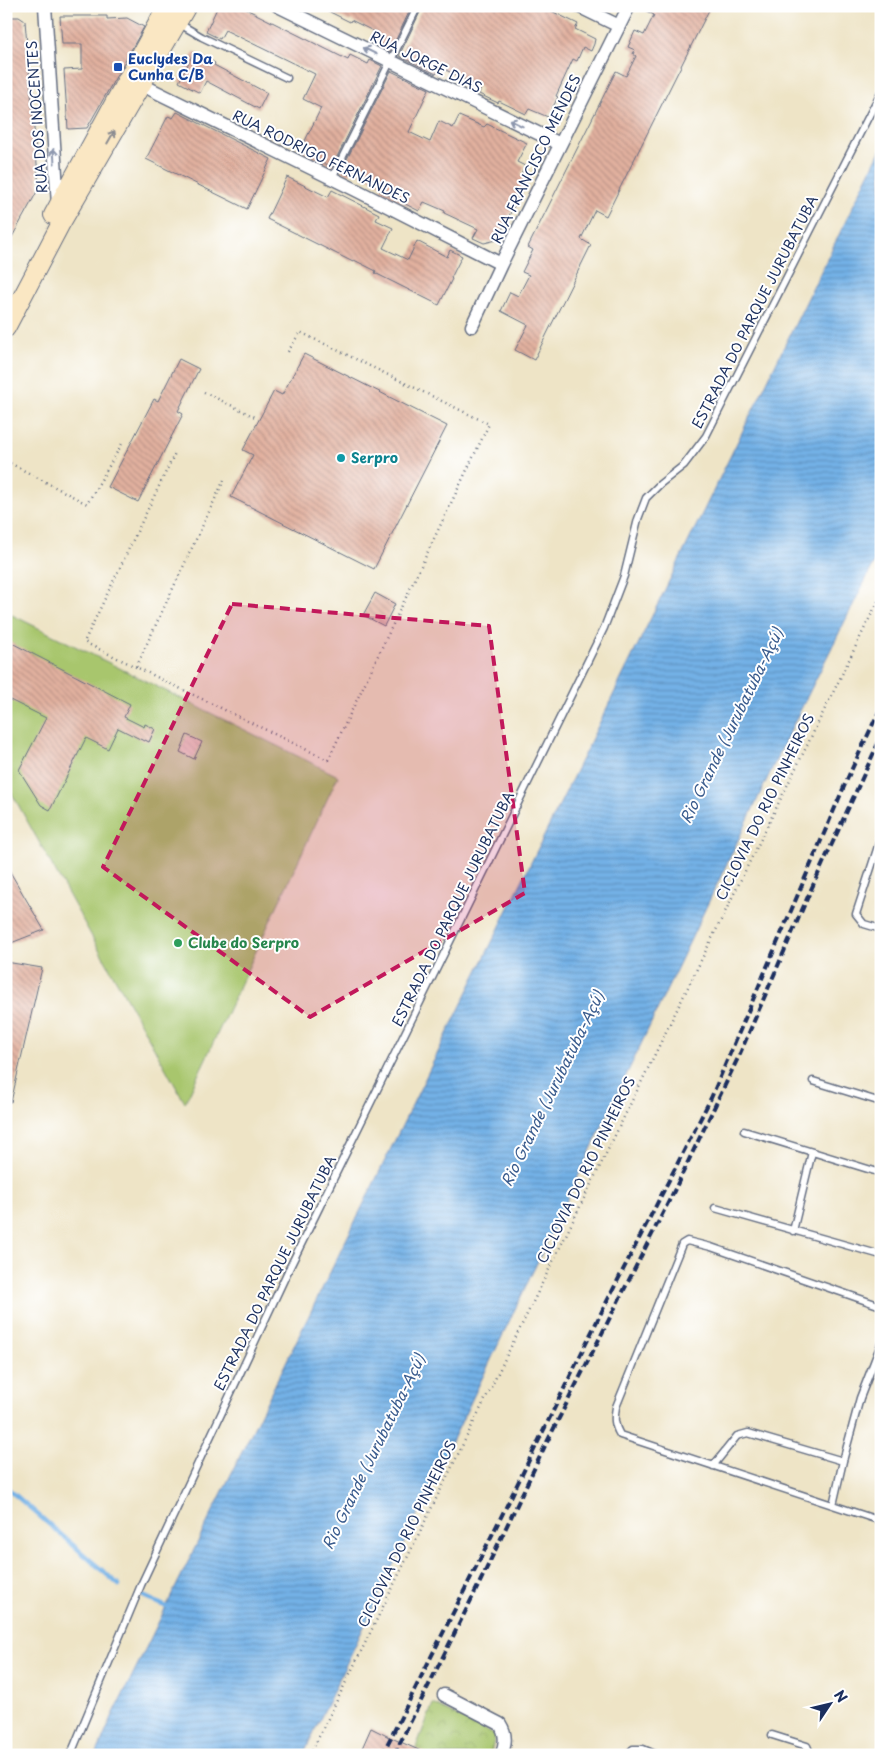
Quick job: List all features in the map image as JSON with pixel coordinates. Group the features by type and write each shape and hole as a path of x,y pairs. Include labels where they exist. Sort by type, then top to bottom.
{"main road":[{"path":"9,306 60,225 134,81 167,6"},
{"path":"6,328 9,306 58,205 134,81 177,23 187,6"}],"street":[{"name":"RUA DOS INOCENTES","path":"45,6 60,225"},
{"name":"RUA JORGE DIAS","path":"278,6 560,144"},
{"path":"578,6 619,26"},
{"name":"RUA FRANCISCO MENDES","path":"472,326 629,6"},
{"name":"RUA RODRIGO FERNANDES","path":"134,81 332,178 501,264"},
{"path":"444,1695 500,1724 504,1730 505,1739 502,1755"}],"lane":[{"path":"332,178 418,6"},
{"path":"177,23 287,78"},
{"name":"ESTRADA DO PARQUE JURUBATUBA","path":"69,1755 77,1740 141,1585 288,1271 604,628 624,576 638,519 646,498 684,465 706,436 881,92"},
{"path":"881,837 856,914 864,924 881,929"},
{"path":"813,1081 881,1102"},
{"path":"744,1131 881,1174"},
{"path":"793,1231 812,1152"},
{"path":"715,1208 881,1255"},
{"path":"881,1306 711,1247 687,1241 682,1244 616,1406 614,1419 615,1428 620,1435 881,1521"},
{"path":"833,1505 842,1461 860,1398 881,1344"},
{"path":"713,1466 737,1436 748,1433 842,1461"},
{"path":"772,1735 807,1746 811,1755"},
{"path":"627,1755 633,1749 644,1749 657,1755"}],"path":[{"path":"175,453 84,642 328,760 489,424 300,332 286,355"},
{"path":"204,392 257,418"},
{"path":"6,461 86,504 123,442"},
{"path":"136,667 224,480"},
{"name":"CICLOVIA DO RIO PINHEIROS","path":"310,1755 881,595"}],"highlighted area":[{"path":"232,604 489,626 525,893 310,1017 103,867"}],"green space":[{"name":"Clube do Serpro","path":"6,612 338,776 185,1103 6,783"},
{"path":"433,1704 495,1735 491,1755 413,1755"}],"water":[{"name":"Rio Grande (Jurubatuba-Açú)","path":"881,149 881,549 788,735 303,1755 96,1755 112,1717"}],"building":[{"path":"218,6 240,6 348,60 350,55 368,64 370,60 382,66 332,167 303,152 306,146 303,145 321,108 303,99 315,74 225,30 220,39 206,32"},
{"path":"318,6 412,6 390,52 377,46 378,44 373,41 377,33"},
{"path":"423,6 541,6 578,24 575,29 595,39 594,44 591,51 583,47 577,61 573,59 548,117 529,109 526,114 479,94 481,88 442,68 436,74 399,56"},
{"path":"637,6 697,6 709,10 606,216 595,210 581,239 591,245 534,360 515,350 528,325 501,311 510,292 518,296 529,275 522,272 533,250 528,247 616,71 626,76 636,56 633,54 635,50 628,47 635,31 644,35 654,15"},
{"path":"60,16 107,16 107,19 127,18 144,27 87,128 68,129 64,70 82,69 82,44 62,44"},
{"path":"6,17 19,17 25,21 39,188 6,248"},
{"path":"194,52 215,63 214,65 267,93 259,109 206,81 200,93 179,82"},
{"path":"391,71 429,89 409,132 430,142 439,121 453,128 459,116 484,127 487,124 527,143 517,162 525,166 521,175 528,178 497,240 484,243 473,238 478,229 444,213 445,211 424,202 419,211 380,191 383,185 352,169 349,175 341,171"},
{"path":"177,112 271,159 247,209 146,159 168,116 173,118"},
{"path":"287,177 328,197 332,190 379,214 376,220 393,228 383,248 408,260 417,241 447,257 450,250 462,256 439,305 375,273 376,271 354,260 353,262 267,219"},
{"name":"Serpro","path":"304,354 447,426 374,569 231,497 253,455 243,450 274,391 282,395"},
{"path":"179,359 199,369 178,411 183,414 138,502 108,487 154,399 158,401"},
{"path":"375,593 395,604 384,626 363,615"},
{"path":"6,640 130,704 124,717 144,727 145,724 155,729 149,742 118,728 108,749 86,738 50,810 41,805 19,770 46,718 6,698"},
{"path":"187,735 202,742 194,759 180,752"},
{"path":"6,865 44,930 6,945"},
{"path":"6,962 42,968 11,1102 6,1101"},
{"path":"371,1728 387,1736 430,1755 359,1755"}],"waterway":[{"path":"6,1487 119,1585"},
{"path":"141,1595 169,1608"}],"railway":[{"path":"382,1755 600,1315 711,1098 849,775 881,707"},
{"path":"394,1755 738,1058 809,894 881,737"}],"place":[{"name":"Euclydes Da Cunha C/B","path":"118,67"},
{"name":"Serpro","path":"341,458"},
{"name":"Clube do Serpro","path":"178,943"}]}
